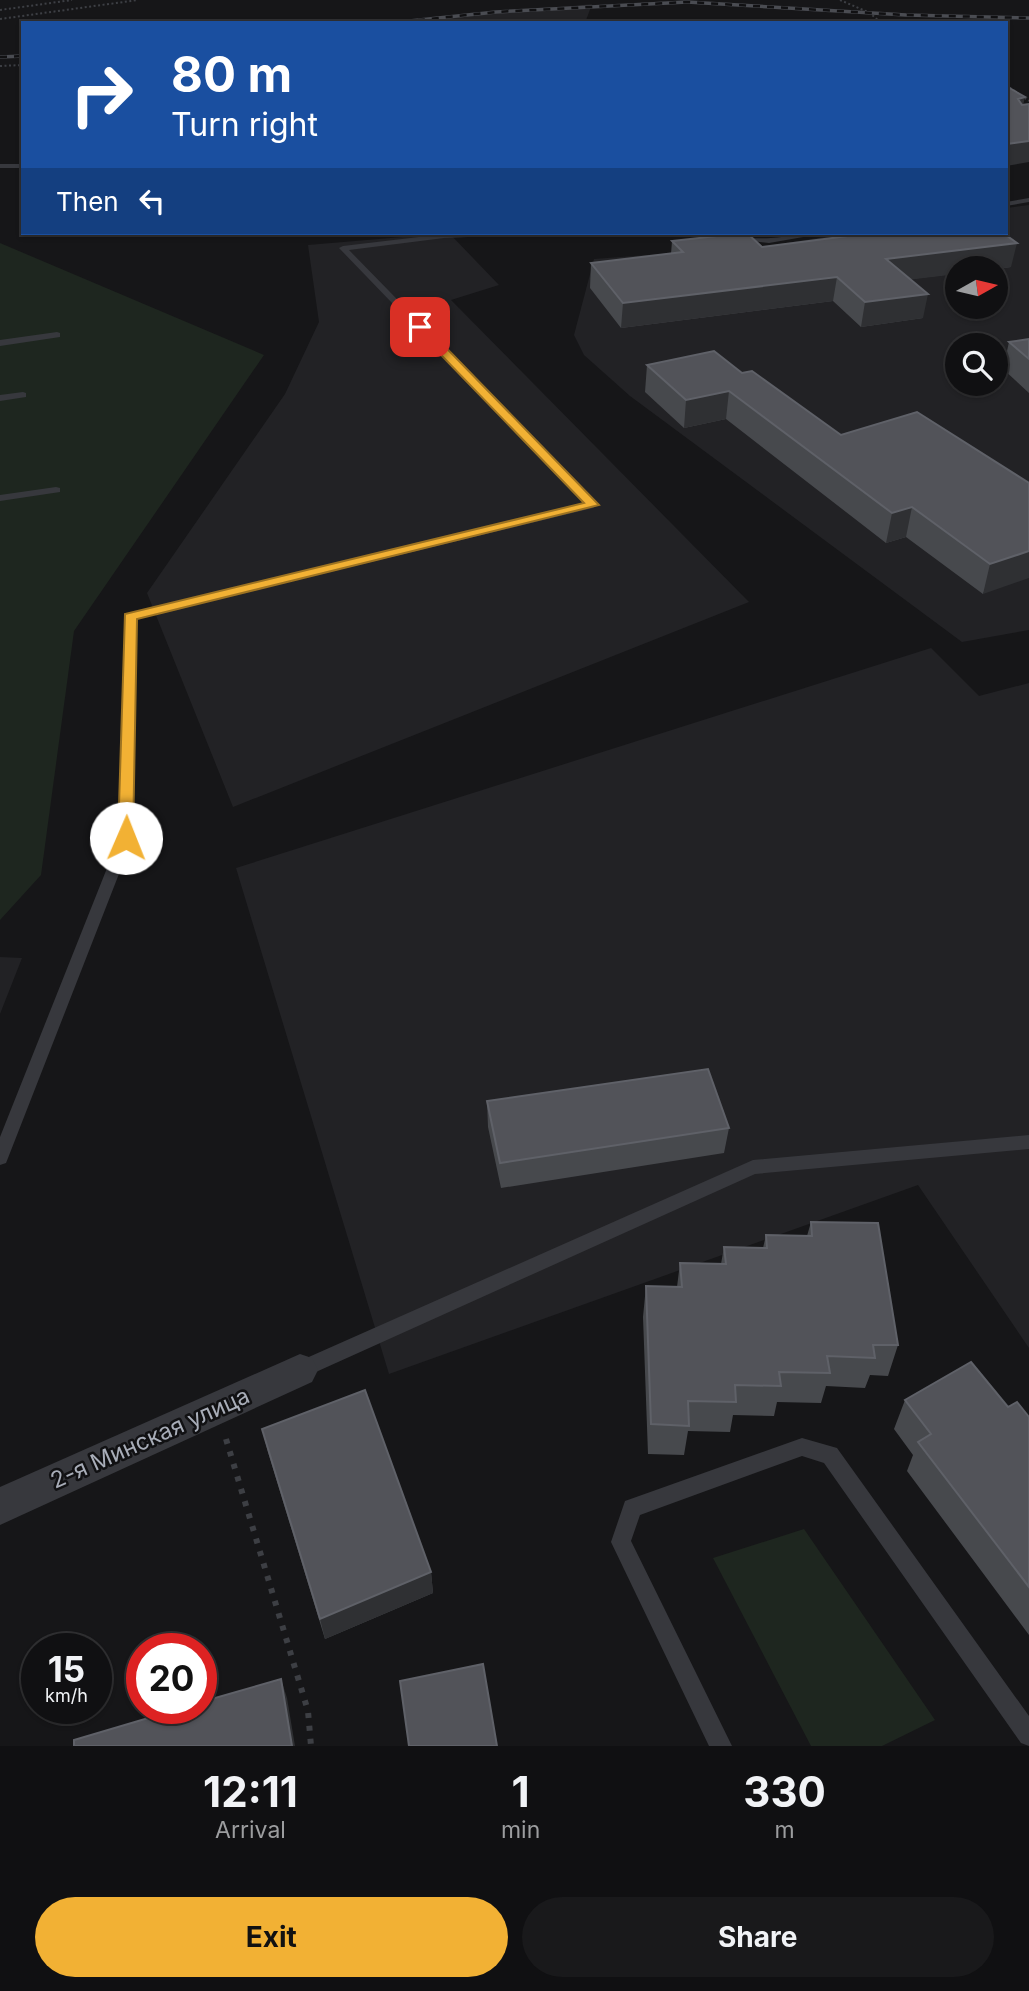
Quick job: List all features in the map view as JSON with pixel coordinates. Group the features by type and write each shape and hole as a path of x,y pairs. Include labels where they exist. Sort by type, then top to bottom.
{"street":[{"name":"2-я Минская улица","path":"0,1506 300,1370"}],"lane":[{"path":"0,166 21,166"},
{"path":"1008,204 1029,200"},
{"path":"0,1158 126,838 130,617 593,505 343,248 468,235"},
{"path":"720,235 769,241 809,235"},
{"path":"0,343 57,335"},
{"path":"0,398 23,395"},
{"path":"0,498 56,491"},
{"path":"300,1370 753,1167 1029,1142"},
{"path":"721,1746 621,1542 632,1508 802,1447 830,1455 1029,1735"}],"path":[{"path":"0,10 72,0"},
{"path":"0,19 138,0"},
{"path":"840,0 870,13 879,21"},
{"path":"0,66 21,65"},
{"path":"1008,86 1029,101"},
{"path":"216,1408 308,1711 311,1746"}],"shaded area":[{"path":"592,4 586,21 423,21"},
{"path":"1029,205 1029,630 962,642 630,396 584,355 574,335 594,259 767,246 837,235 1008,235 1008,208"},
{"path":"451,235 499,285 451,300 749,602 233,807 147,593 285,394 319,322 308,245"},
{"path":"0,243 264,355 74,631 41,875 0,920"},
{"path":"931,648 979,696 1029,683 1029,1348 918,1185 389,1374 236,868"},
{"path":"0,957 22,958 0,1014"},
{"path":"804,1529 935,1720 882,1746 811,1746 713,1558"}],"building":[{"path":"1008,87 1025,97 1018,99 1022,105 1029,104 1029,141 1008,144"},
{"path":"749,235 762,247 855,235 1006,235 1017,243 886,259 928,294 865,302 837,277 623,303 591,263 683,252 672,241"},
{"path":"1029,339 1029,359 1009,342"},
{"path":"714,351 742,373 752,371 841,435 917,412 1029,483 1029,551 990,564 912,507 892,513 729,391 686,400 647,365"},
{"path":"708,1069 729,1128 500,1163 487,1101"},
{"path":"811,1222 878,1223 898,1345 873,1345 875,1358 827,1356 830,1373 779,1372 781,1386 735,1385 736,1402 688,1401 689,1426 651,1424 646,1286 682,1287 680,1263 726,1264 724,1247 767,1248 766,1235 812,1236"},
{"path":"971,1362 1008,1407 1017,1402 1029,1417 1029,1587 918,1442 931,1434 905,1400"},
{"path":"365,1390 431,1572 320,1619 262,1429"},
{"path":"483,1664 497,1746 409,1746 400,1681"},
{"path":"281,1679 292,1746 74,1746 74,1740 128,1724 217,1724 217,1697"}],"railway":[{"path":"409,21 496,12 687,2 906,15 1029,18"},
{"path":"0,57 21,56"}],"route":[{"path":"126,838 130,617 593,505 420,327"}]}
